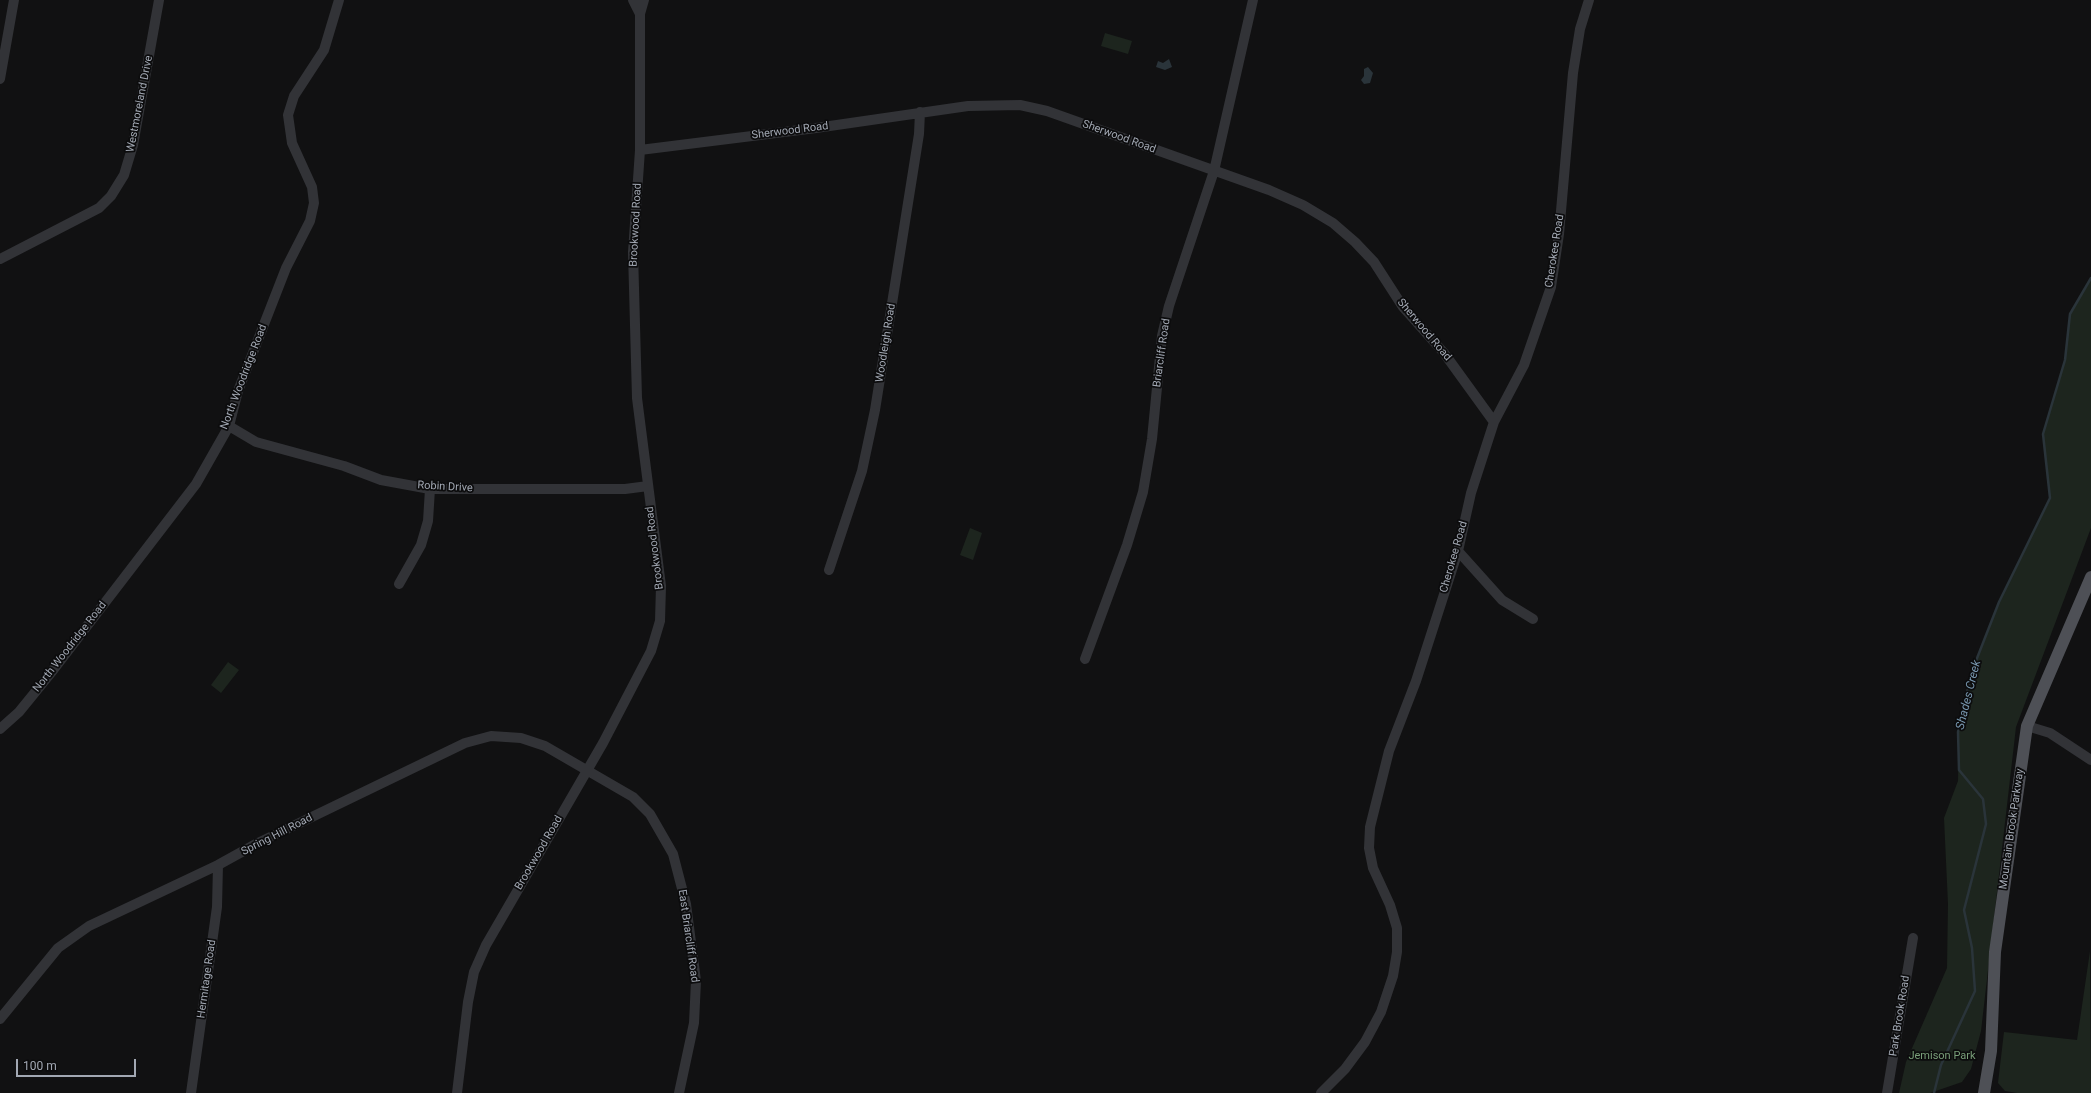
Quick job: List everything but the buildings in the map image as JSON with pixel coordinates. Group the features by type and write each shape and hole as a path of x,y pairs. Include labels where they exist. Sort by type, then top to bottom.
{"main road":[{"name":"Mountain Brook Parkway","path":"1984,1093 1991,1051 1995,952 2027,726 2091,577"}],"street":[{"path":"0,79 14,0"},
{"name":"Westmoreland Drive","path":"0,259 99,208 111,196 124,175 133,145 159,0"},
{"name":"North Woodridge Road","path":"0,729 19,712 54,669 192,490 229,426 238,391 286,268 310,221 314,203 312,187 292,143 288,115 294,96 324,50 338,0"},
{"path":"633,0 640,14"},
{"path":"640,14 644,0"},
{"name":"Briarcliff Road","path":"1085,658 1127,545 1143,492 1152,440 1162,336 1168,306 1214,171 1253,0"},
{"name":"Cherokee Road","path":"1321,1093 1345,1069 1365,1042 1381,1012 1393,976 1397,952 1397,928 1390,905 1373,868 1369,848 1370,826 1389,752 1416,681 1458,551 1471,493 1494,422 1524,365 1551,287 1559,234 1572,73 1580,29 1588,0"},
{"name":"Brookwood Road","path":"457,1093 468,1002 474,972 486,945 603,743 651,651 660,621 661,586 637,398 633,252 640,150 640,14"},
{"name":"Sherwood Road","path":"640,150 816,128 968,106 1020,105 1047,111 1269,190 1303,205 1333,223 1355,242 1374,262 1403,307 1444,353 1494,422"},
{"name":"Woodleigh Road","path":"829,570 862,472 875,410 919,134 920,112"},
{"name":"Robin Drive","path":"229,426 256,442 344,466 381,480 430,488 625,489 648,486"},
{"path":"399,584 421,545 428,521 430,488"},
{"path":"1458,551 1502,600 1533,619"},
{"path":"2027,726 2050,733 2091,760"},
{"name":"Spring Hill Road","path":"0,1019 58,948 89,926 218,865 256,844 460,746 491,736 521,738 545,746 586,770"},
{"name":"East Briarcliff Road","path":"586,770 633,796 650,814 673,854 686,904 696,981 694,1023 679,1093"},
{"name":"Hermitage Road","path":"191,1093 216,907 218,865"},
{"name":"Park Brook Road","path":"1887,1093 1913,938"}],"green space":[{"path":"1105,33 1132,41 1128,54 1101,46"},
{"name":"Jemison Park","path":"2091,278 2091,528 2016,727 1981,1031 1971,1069 1962,1082 1930,1093 1899,1093 1906,1062 1947,968 1948,904 1944,818 1958,781 1959,731 1972,671 1999,602 2050,498 2043,434 2065,360 2070,314"},
{"path":"970,528 982,533 973,560 960,555"},
{"path":"228,662 239,670 221,693 211,685"},
{"path":"2090,951 2091,1093 2017,1093 2005,1091 1998,1083 2004,1032 2077,1040"}],"shaded area":[{"path":"1169,59 1172,67 1165,70 1156,67 1158,61 1163,63"},
{"path":"1368,67 1373,73 1370,83 1364,84 1361,80 1364,76 1364,69"}],"waterway":[{"name":"Shades Creek","path":"1934,1093 1941,1065 1975,991 1972,948 1964,910 1986,824 1983,799 1959,770 1958,732 1972,671 1999,602 2050,498 2043,434 2065,360 2070,314 2091,278"}]}
